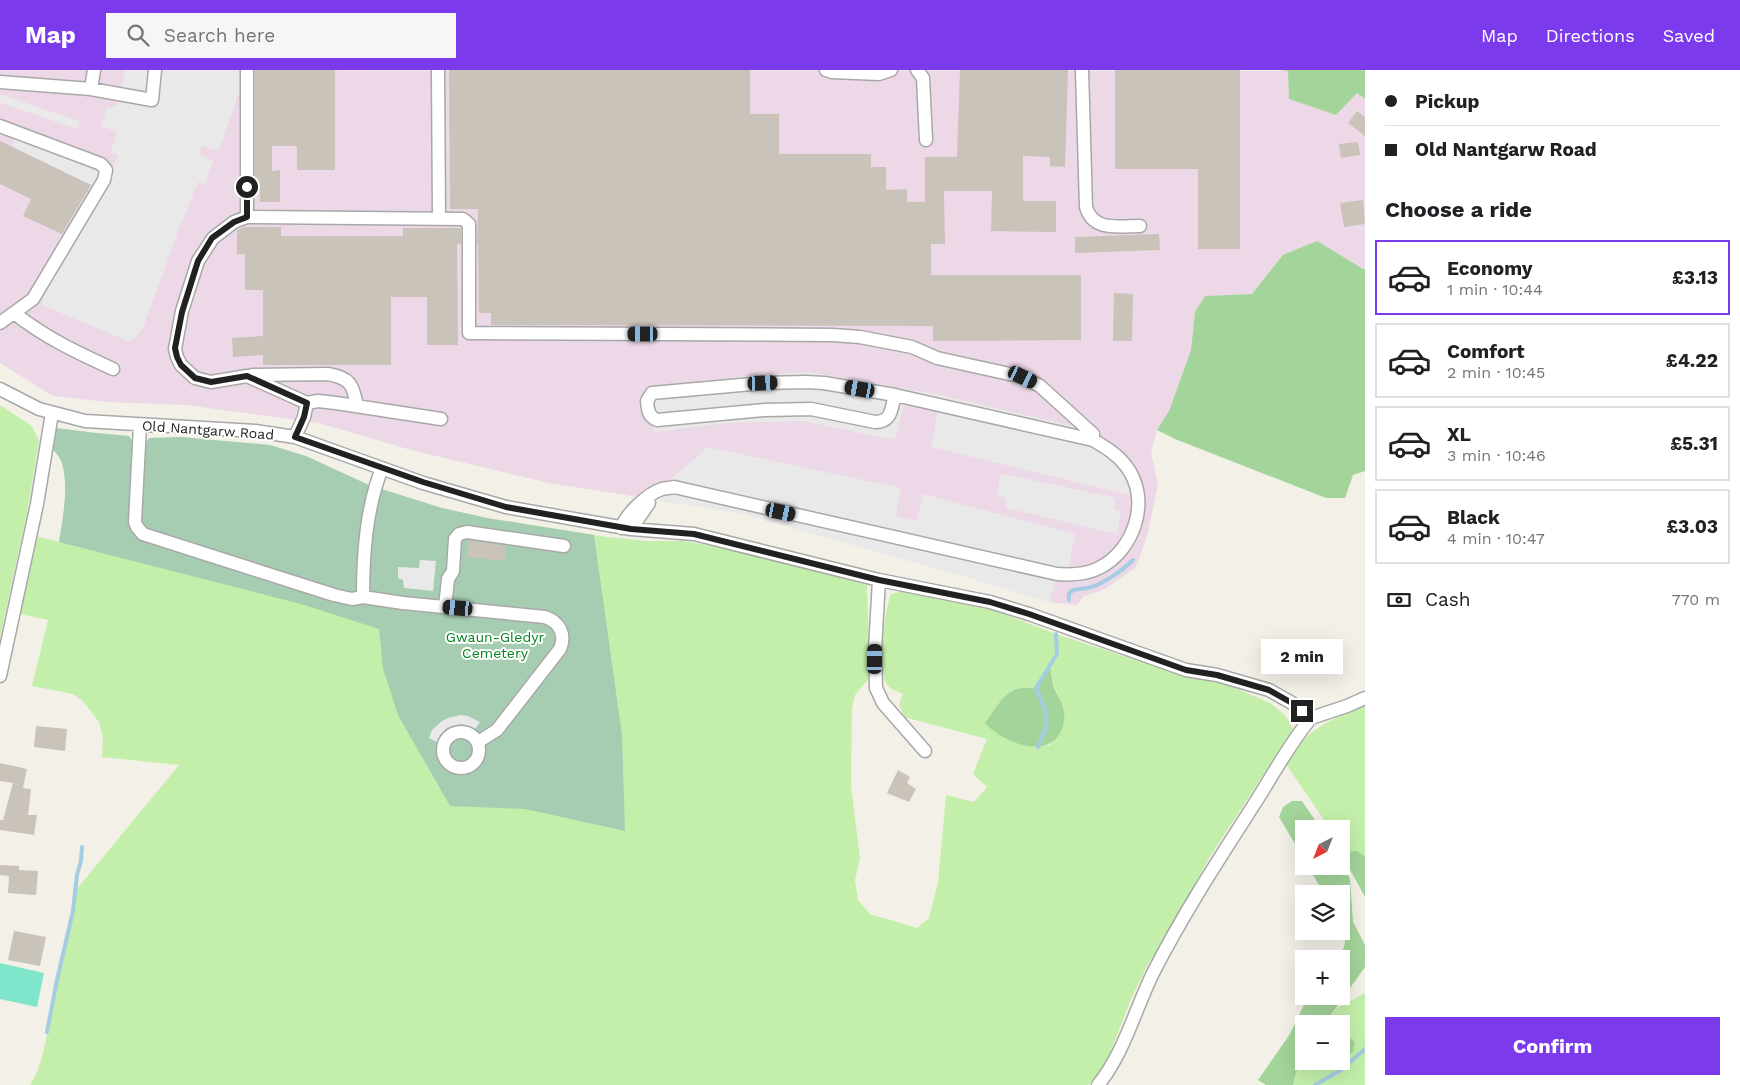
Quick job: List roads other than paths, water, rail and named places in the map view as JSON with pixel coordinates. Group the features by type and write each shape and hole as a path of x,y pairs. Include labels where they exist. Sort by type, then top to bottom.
{"street":[{"path":"91,89 94,70"},
{"path":"0,82 91,89 152,100 155,70"},
{"path":"247,70 247,217"},
{"path":"438,70 439,218"},
{"path":"826,70 832,72 879,74 891,70"},
{"path":"917,70 923,78 926,140"},
{"path":"1082,70 1086,207 1088,215 1103,226 1140,226"},
{"path":"0,126 101,164 106,170 104,180 33,299 0,323"},
{"path":"357,406 353,387 345,379 337,375 247,376 211,382 195,378 181,365 175,348 182,312 198,261 212,238 234,222 247,217 463,219 469,224 469,333 833,335 860,337 912,346 937,358 1023,377 1040,386 1077,418 1093,434 1093,440"},
{"path":"14,313 56,342 113,369"},
{"path":"247,376 307,403 318,401 441,419"},
{"path":"626,529 652,500 654,494 662,489 674,488 1057,574 1076,574 1098,569 1119,553 1127,543 1135,527 1139,507 1137,490 1128,467 1108,448 1093,440 895,395 824,383 763,383 652,393 647,401 648,412 657,420 765,410 811,409 882,422 887,419 890,413 895,395"},
{"name":"Old Nantgarw Road","path":"0,390 24,402 85,421 255,431 295,437 450,491 506,507 626,529 694,534 879,580 990,602 1186,670 1217,675 1269,690 1292,703 1312,718"},
{"path":"295,437 304,417 307,403"},
{"path":"0,676 36,504 52,412"},
{"path":"140,425 135,522 143,534 317,591 352,599 362,597 545,617 555,622 562,632 562,644 558,652 498,730 478,742"},
{"path":"362,597 372,497 382,468"},
{"path":"445,607 448,579 453,571 455,539 459,534 467,532 564,546"},
{"path":"879,580 875,649 876,688 883,703 925,751"},
{"path":"1098,1085 1109,1070 1120,1049 1154,972 1209,872 1288,750 1312,718 1365,698"}],"waterway":[{"path":"1069,600 1069,593 1071,591 1100,584 1133,560"},
{"path":"1038,747 1047,724 1045,710 1036,688 1057,654 1056,634"},
{"path":"47,1032 73,911 82,847"},
{"path":"1315,1085 1341,1070 1365,1049"}],"park label":[{"name":"Gwaun-Gledyr Cemetery","path":"495,646"}]}
